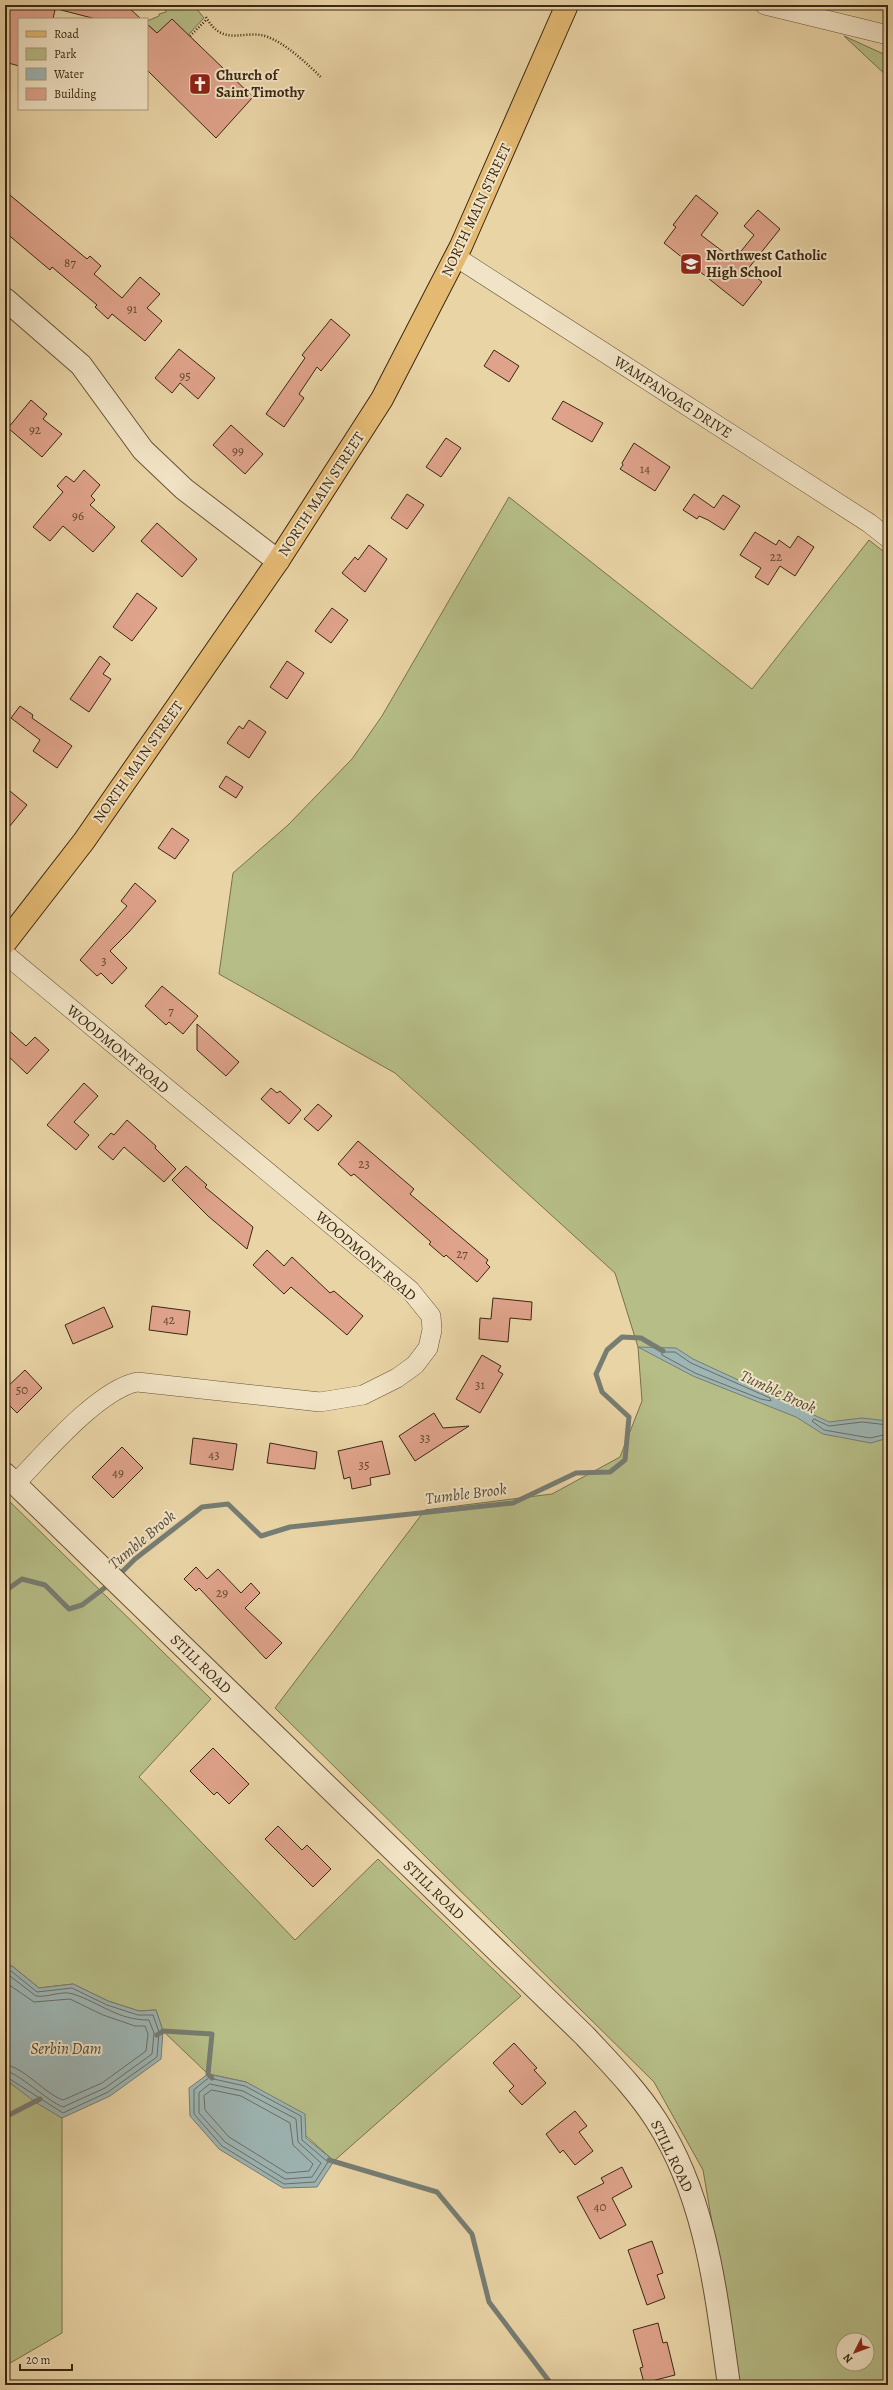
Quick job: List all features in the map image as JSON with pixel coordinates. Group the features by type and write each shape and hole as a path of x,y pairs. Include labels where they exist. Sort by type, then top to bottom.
{"main road":[{"name":"NORTH MAIN STREET","path":"5,943 84,841 278,561 382,399 456,257 492,180 567,5"}],"street":[{"path":"765,5 888,35"},
{"name":"WAMPANOAG DRIVE","path":"456,257 869,523 888,538"},
{"path":"5,299 81,365 143,450 184,489 278,561"},
{"name":"WOODMONT ROAD","path":"5,954 410,1290 431,1316 432,1330 428,1348 415,1365 397,1378 363,1395 320,1402 137,1382 124,1385 97,1403 10,1479"},
{"name":"STILL ROAD","path":"10,1479 585,2036 625,2079 656,2120 672,2149 693,2198 705,2240 728,2385"}],"path":[{"path":"190,36 206,18 214,27 229,35 241,37 262,35 277,41 322,78"}],"green space":[{"path":"182,5 183,9 196,8 204,18 188,35 157,33 148,25 148,21 159,16 159,14 166,12 165,6"},
{"path":"844,36 888,56 888,77"},
{"path":"509,497 752,689 869,540 888,555 888,2385 740,2385 703,2170 654,2082 275,1708 425,1510 552,1494 620,1457 642,1401 638,1347 615,1273 395,1073 219,974 233,873 288,825 352,759 382,716"},
{"path":"5,1497 211,1699 139,1777 295,1940 378,1859 521,1996 334,2161 246,2082 208,2074 163,2031 156,2010 139,2011 108,2001 73,1984 39,1988 12,1966 5,1967"},
{"path":"5,2079 62,2118 62,2333 5,2366"}],"water":[{"path":"638,1347 676,1348 693,1359 829,1422 862,1418 888,1421 888,1438 871,1443 823,1434 796,1417 693,1376"},
{"name":"Serbin Dam","path":"12,1966 39,1988 73,1984 108,2001 139,2011 156,2010 163,2031 161,2059 110,2096 62,2118 35,2102 5,2079 5,1967"},
{"path":"208,2074 246,2082 305,2114 306,2138 334,2161 317,2187 283,2188 219,2149 190,2116 189,2088"}],"building":[{"path":"10,5 56,5 53,18 18,18 18,66 5,62 5,25"},
{"path":"61,5 126,5 140,18 92,18 61,10"},
{"name":"Church of Saint Timothy","path":"172,19 253,97 216,138 148,71 148,25 157,33"},
{"path":"5,191 87,259 90,256 101,266 94,274 122,298 140,277 160,294 147,308 162,321 145,341 112,314 108,319 95,307 97,305 52,267 50,270 5,232"},
{"path":"696,195 718,213 701,235 734,260 754,235 744,226 758,210 780,229 747,270 762,282 743,306 664,243 676,227 673,225"},
{"path":"331,319 350,335 321,371 317,367 299,394 304,398 284,427 266,414 305,358 302,355"},
{"path":"179,349 215,378 198,399 180,383 172,393 155,378"},
{"path":"494,350 519,366 509,382 484,366"},
{"path":"31,400 47,414 43,419 62,434 42,457 8,428"},
{"path":"563,401 603,423 592,442 552,419"},
{"path":"231,425 263,454 245,474 213,445"},
{"path":"446,438 461,448 441,477 426,467"},
{"path":"634,443 670,467 655,491 620,469"},
{"path":"84,470 100,485 91,496 95,500 90,505 115,527 93,552 63,526 50,541 33,527 63,492 57,486 66,476 74,482"},
{"path":"407,494 424,505 407,529 391,518"},
{"path":"694,494 714,508 723,495 740,506 724,530 708,520 699,516 697,519 683,510"},
{"path":"157,523 197,559 182,577 141,541"},
{"path":"755,532 776,545 779,540 790,548 798,536 814,547 795,576 780,566 768,585 755,577 761,568 740,555"},
{"path":"369,545 387,559 365,592 342,573 355,557 358,560"},
{"path":"137,593 157,608 132,641 113,627"},
{"path":"332,608 348,620 331,643 315,631"},
{"path":"100,656 110,664 103,674 111,679 89,712 70,699"},
{"path":"287,661 304,673 287,699 270,687"},
{"path":"20,706 33,715 32,718 72,746 57,768 33,751 40,740 11,718"},
{"path":"249,720 266,732 249,758 227,743 239,726 243,729"},
{"path":"226,776 243,787 236,798 219,787"},
{"path":"5,787 27,805 5,832"},
{"path":"172,828 189,840 175,859 158,848"},
{"path":"135,883 156,901 110,951 127,968 112,984 101,973 97,976 80,960 127,906 121,901"},
{"path":"162,986 198,1016 183,1034 169,1022 166,1025 145,1006"},
{"path":"197,1024 239,1062 226,1076 197,1050"},
{"path":"5,1027 26,1046 35,1037 49,1050 27,1074 5,1053"},
{"path":"84,1083 98,1096 74,1122 89,1135 76,1150 47,1125"},
{"path":"271,1088 277,1093 280,1091 301,1110 289,1124 261,1099"},
{"path":"318,1104 332,1116 318,1131 304,1119"},
{"path":"127,1120 156,1146 155,1148 176,1169 164,1182 124,1147 113,1160 98,1147 111,1133 114,1135"},
{"path":"358,1141 414,1189 410,1194 488,1260 486,1263 490,1267 477,1282 446,1255 444,1257 429,1244 431,1242 354,1174 351,1176 338,1164"},
{"path":"186,1166 207,1185 205,1187 253,1227 247,1249 208,1216 172,1180"},
{"path":"267,1250 284,1266 292,1257 330,1293 334,1291 363,1316 347,1335 291,1287 284,1294 253,1265"},
{"path":"493,1298 532,1302 531,1320 510,1318 508,1342 479,1339 480,1318 491,1319"},
{"path":"152,1306 190,1311 187,1335 149,1330"},
{"path":"104,1307 113,1327 73,1344 65,1325"},
{"path":"482,1355 501,1366 498,1371 503,1374 480,1413 456,1399"},
{"path":"25,1370 42,1388 17,1413 5,1401 5,1389"},
{"path":"434,1413 443,1428 469,1426 415,1461 399,1436"},
{"path":"193,1438 237,1444 233,1470 190,1464"},
{"path":"382,1441 390,1474 370,1478 371,1485 352,1489 350,1477 344,1479 338,1451"},
{"path":"270,1443 317,1452 315,1469 267,1463"},
{"path":"122,1447 143,1468 113,1498 92,1477"},
{"path":"196,1567 207,1579 218,1569 241,1593 251,1583 260,1593 245,1608 282,1643 266,1659 199,1588 196,1591 184,1579"},
{"path":"213,1748 249,1784 229,1804 217,1792 214,1795 190,1771"},
{"path":"278,1826 302,1850 307,1845 331,1869 313,1887 265,1839"},
{"path":"514,2043 537,2068 534,2070 546,2083 522,2105 509,2091 514,2086 493,2063"},
{"path":"575,2111 587,2126 579,2132 593,2151 575,2165 563,2150 560,2153 546,2134"},
{"path":"622,2167 632,2187 612,2198 626,2225 600,2239 577,2197 604,2183 601,2178"},
{"path":"652,2241 663,2273 657,2275 665,2298 647,2305 628,2250"},
{"path":"658,2323 663,2343 667,2342 675,2375 644,2383 640,2368 643,2367 633,2330"}],"waterway":[{"name":"Tumble Brook","path":"118,1576 135,1559 202,1507 228,1504 261,1536 290,1527 513,1503 576,1473 610,1472 625,1460 629,1417 602,1392 596,1374 607,1350 622,1337 641,1338 663,1351"},
{"name":"Tumble Brook","path":"5,1591 22,1579 45,1585 69,1609 82,1605 111,1583"},
{"path":"157,2035 163,2031 212,2034 208,2074 212,2078"},
{"path":"5,2117 40,2099"},
{"path":"329,2160 437,2192 472,2234 489,2302 552,2385"}],"place":[{"name":"Church of Saint Timothy","path":"200,84"},
{"name":"Northwest Catholic High School","path":"691,264"}]}
